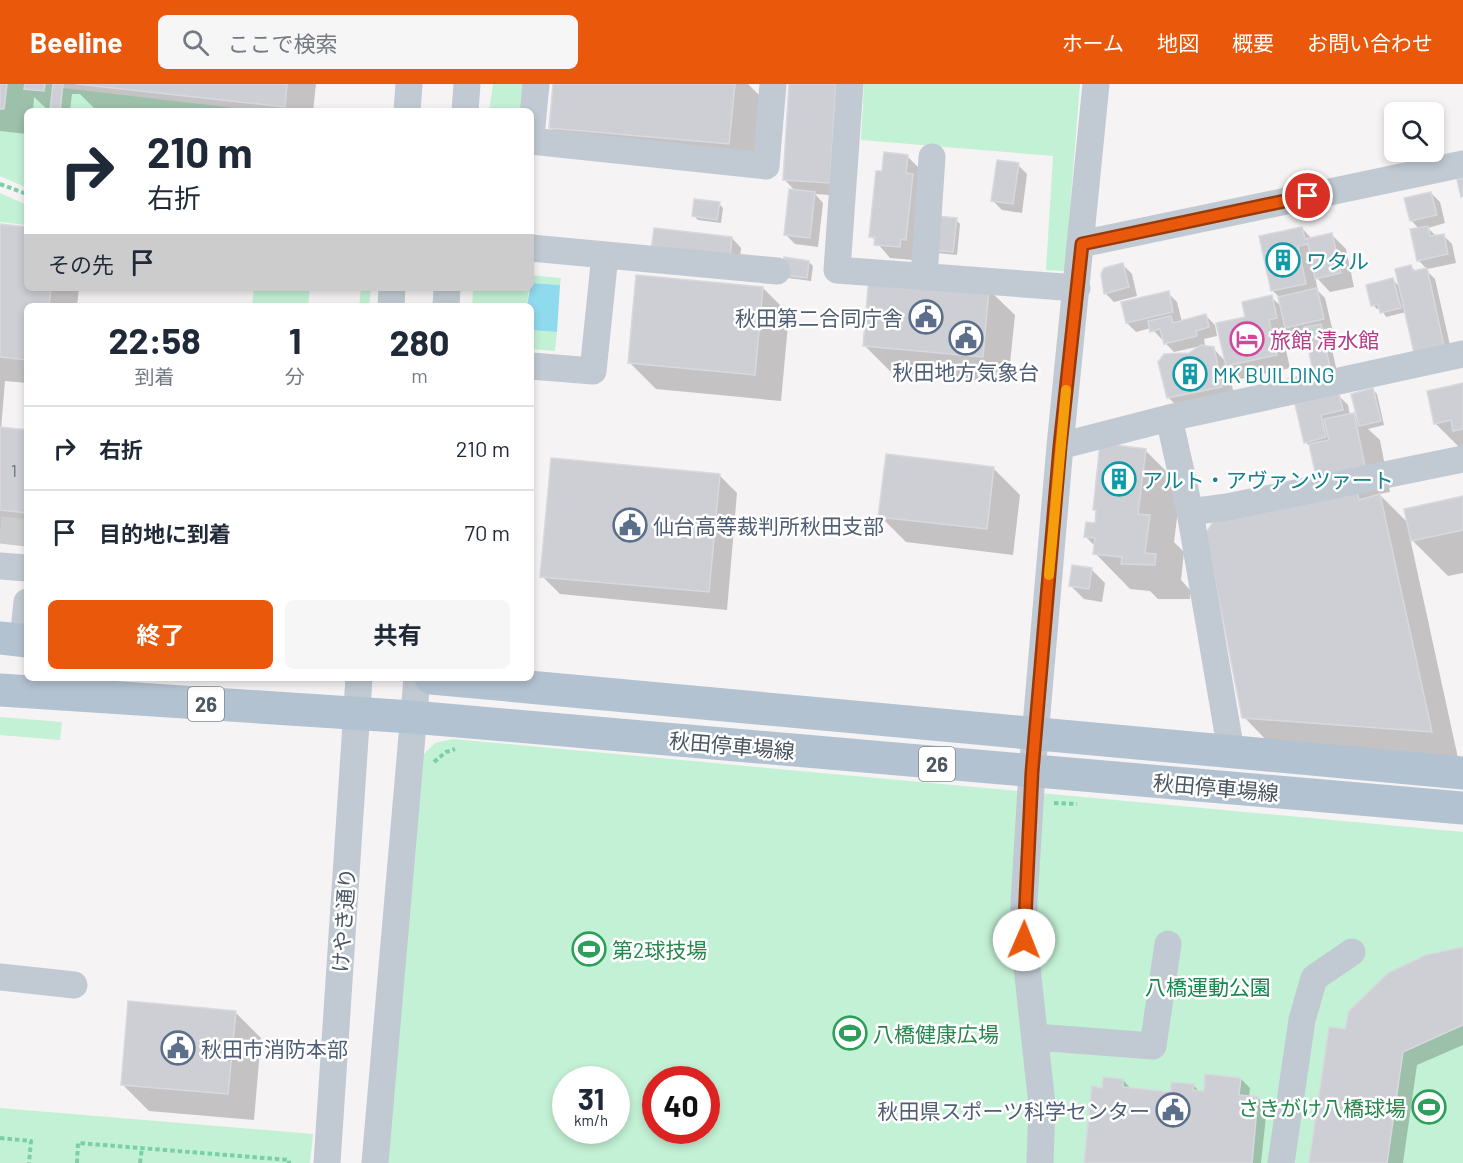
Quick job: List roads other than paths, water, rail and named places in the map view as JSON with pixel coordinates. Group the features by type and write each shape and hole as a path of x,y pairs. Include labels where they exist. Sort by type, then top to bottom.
{"main road":[{"name":"秋田停車場線","path":"464,681 1463,773"},
{"name":"秋田停車場線","path":"0,690 412,717 1031,787 1463,808"}],"street":[{"path":"407,108 409,84"},
{"path":"465,108 467,84"},
{"path":"534,108 536,84"},
{"path":"534,141 766,166 773,84"},
{"path":"850,84 837,270 1077,288"},
{"path":"1040,1163 1042,1105 1024,940 1031,787 1060,446 1082,244 1096,84"},
{"path":"924,277 932,157"},
{"path":"1082,244 1463,164"},
{"path":"534,248 777,271"},
{"path":"534,366 593,371 606,255"},
{"path":"1060,446 1170,418 1463,354"},
{"path":"1170,418 1190,512 1231,751"},
{"path":"1190,512 1238,505 1463,459"},
{"path":"0,566 24,568"},
{"path":"17,640 24,613"},
{"name":"けやき通り","path":"327,1163 359,681"},
{"path":"375,1163 417,681"},
{"path":"1035,1037 1152,1046 1168,944"},
{"path":"1281,1163 1302,1020 1314,978 1352,952"},
{"path":"0,977 74,985"}],"water":[{"path":"534,283 560,285 557,332 534,330 534,303 528,303 530,291 534,291"}],"tunnel":[{"path":"0,530 24,533"}],"place":[{"name":"ワタル","path":"1283,260"},
{"name":"秋田第二合同庁舎","path":"926,317"},
{"name":"秋田地方気象台","path":"966,338"},
{"name":"旅館 清水館","path":"1247,339"},
{"name":"MK BUILDING","path":"1190,374"},
{"name":"アルト・アヴァンツァート","path":"1119,479"},
{"name":"仙台高等裁判所秋田支部","path":"630,525"},
{"name":"第2球技場","path":"589,949"},
{"name":"八橋健康広場","path":"850,1033"},
{"name":"秋田市消防本部","path":"178,1048"},
{"name":"さきがけ八橋球場","path":"1429,1107"},
{"name":"秋田県スポーツ科学センター","path":"1173,1110"}],"park label":[{"name":"八橋運動公園","path":"1208,986"}]}
